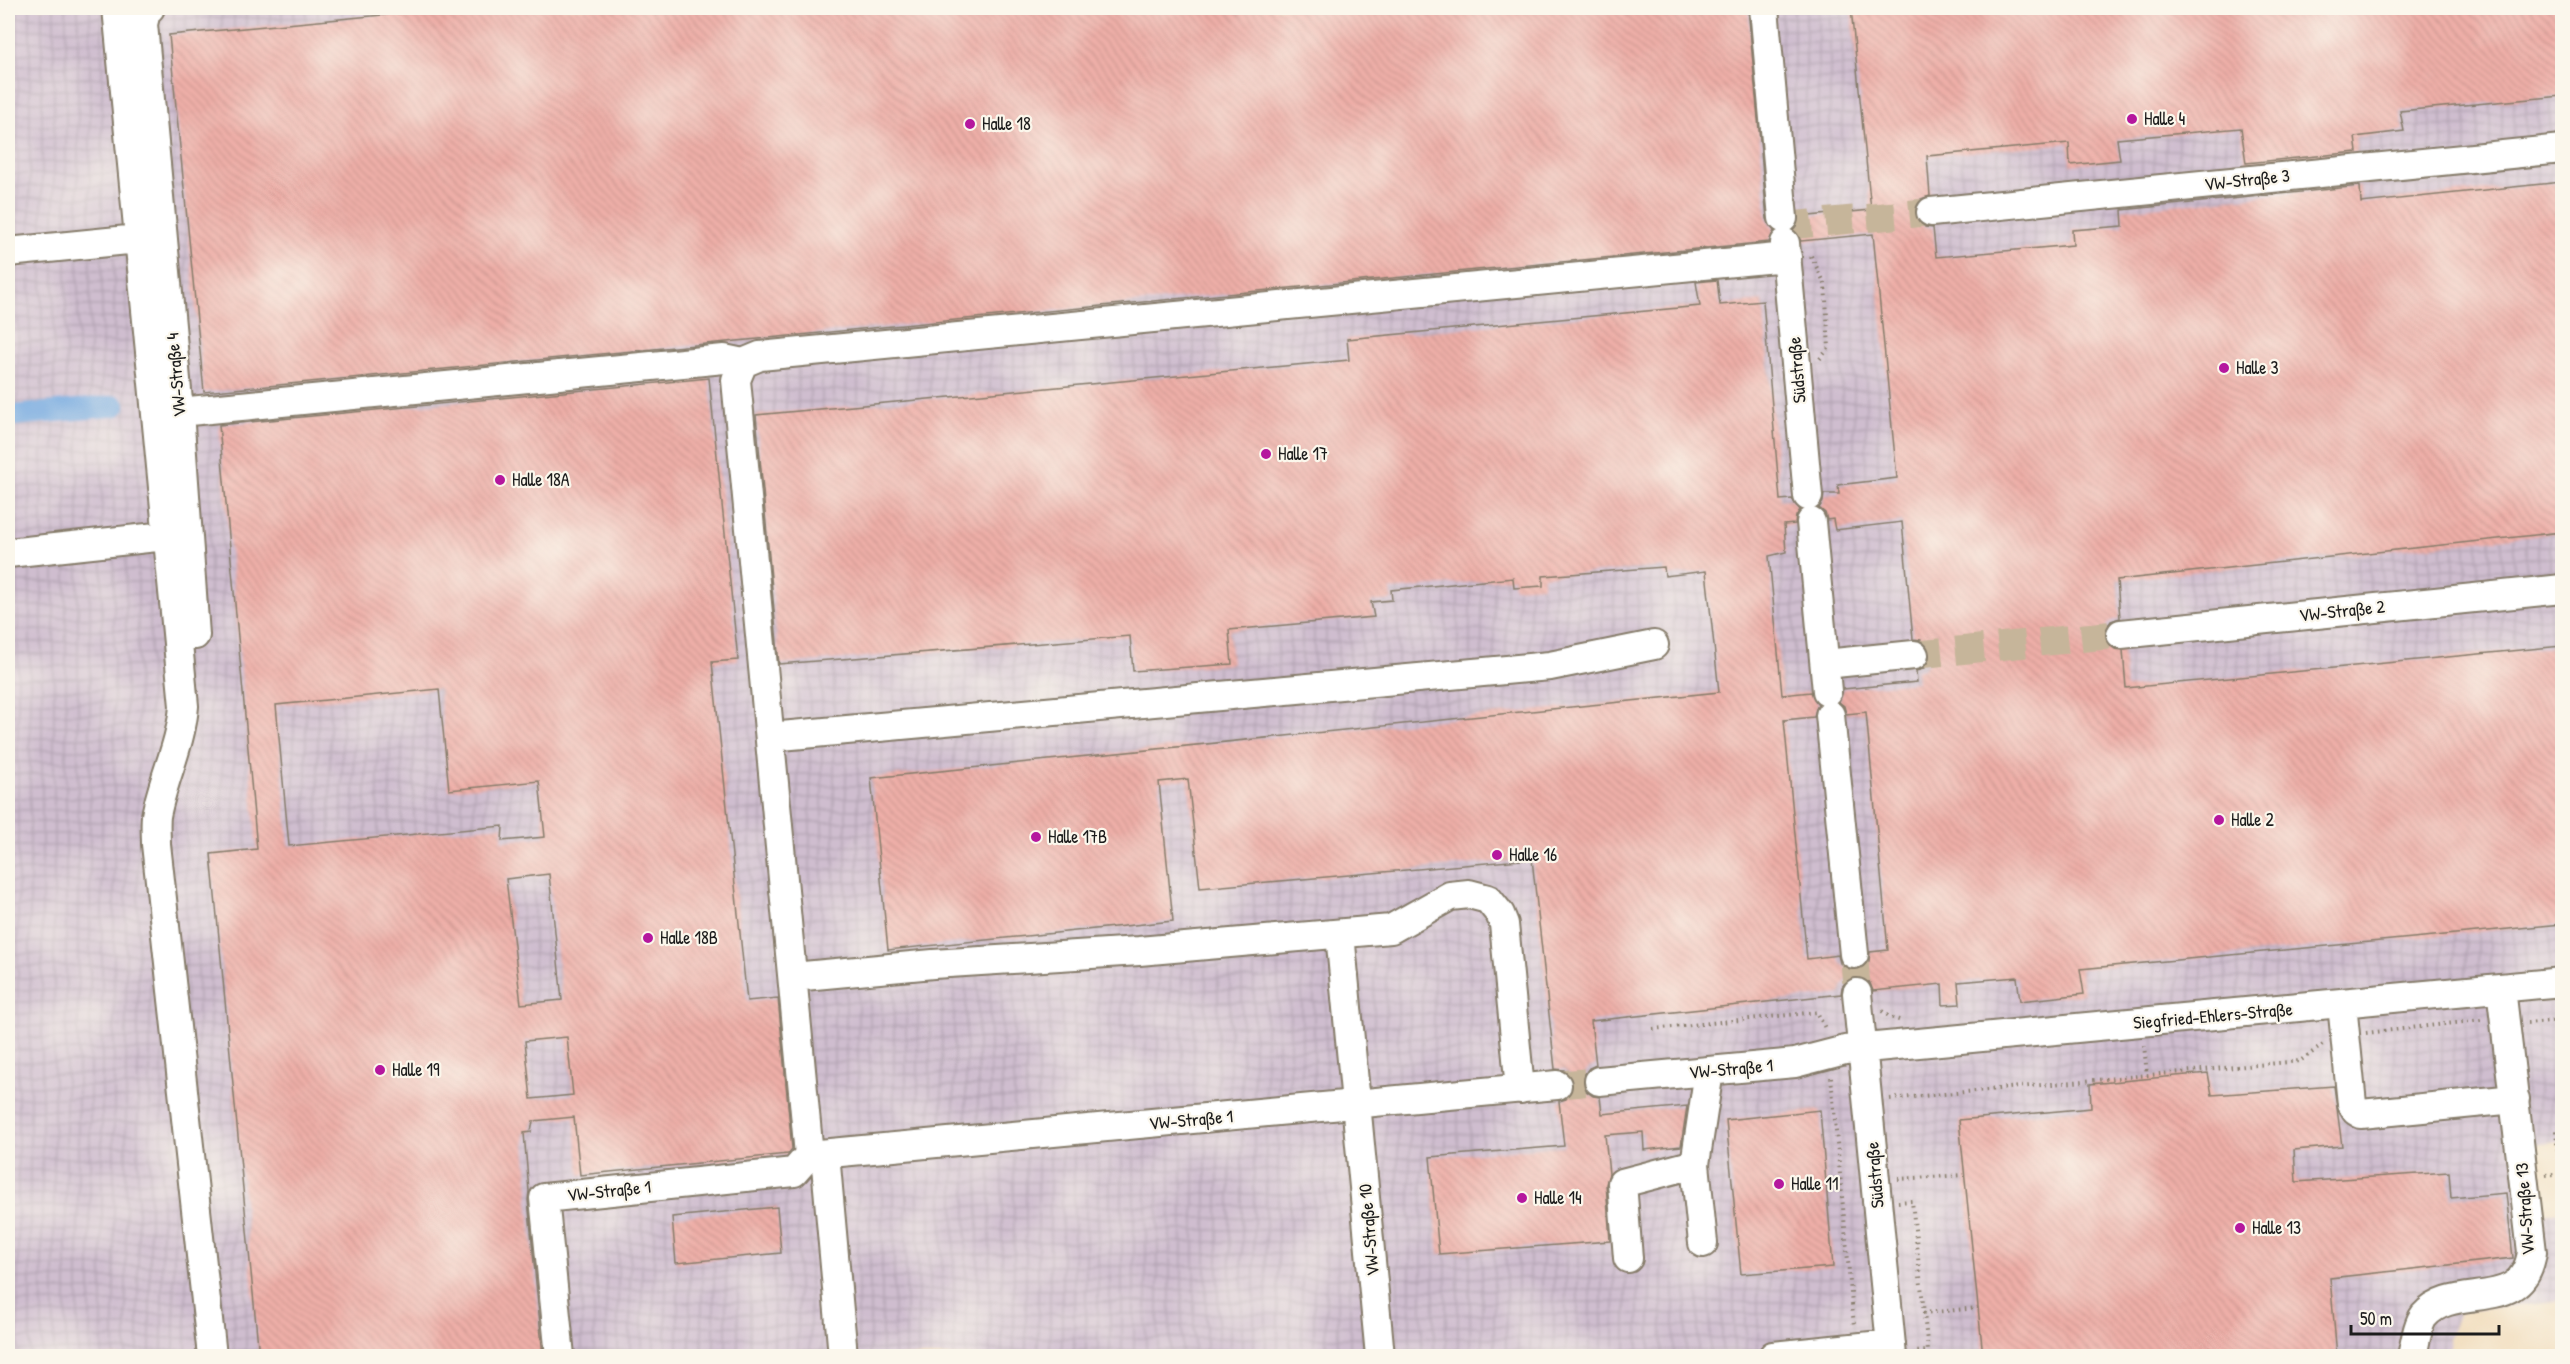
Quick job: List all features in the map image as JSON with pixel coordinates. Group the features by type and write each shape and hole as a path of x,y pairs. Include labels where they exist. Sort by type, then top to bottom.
{"street":[{"path":"117,8 150,238 166,536 184,706 180,738 160,796 156,819 156,844 212,1356"},
{"name":"Südstraße","path":"1764,8 1827,690 1854,954"},
{"name":"VW-Straße 4","path":"146,9 143,24 150,238 179,412 199,698 197,718 191,729 180,738"},
{"name":"VW-Straße 3","path":"1931,212 2562,149"},
{"path":"8,252 150,238"},
{"path":"179,412 724,359 743,363 760,356 1785,239"},
{"path":"743,363 736,380 809,1160 843,1356"},
{"path":"8,553 166,536"},
{"name":"VW-Straße 2","path":"2121,634 2562,589"},
{"path":"770,736 1550,666 1654,645"},
{"path":"1827,690 1914,655"},
{"path":"793,977 1391,929 1450,896 1469,894 1488,899 1500,914 1503,924 1520,1089"},
{"name":"VW-Straße 10","path":"1340,934 1380,1356"},
{"name":"Siegfried-Ehlers-Straße","path":"1863,1048 2562,982"},
{"name":"VW-Straße 13","path":"2412,1356 2422,1320 2437,1305 2449,1300 2503,1292 2517,1282 2530,1261 2532,1252 2501,988"},
{"name":"Südstraße","path":"1857,993 1897,1351"},
{"path":"2343,1004 2352,1104 2361,1114 2515,1100"},
{"name":"VW-Straße 1","path":"1599,1081 1795,1063 1863,1048"},
{"path":"1704,1243 1695,1164 1710,1071"},
{"name":"VW-Straße 1","path":"560,1356 544,1198 809,1160 1557,1085"},
{"path":"1628,1258 1622,1183 1695,1164"},
{"path":"1773,1356 1856,1348 1897,1351"}],"path":[{"path":"1653,1029 1817,1012 1826,1031 1829,1054 1856,1348"},
{"path":"1883,1100 2300,1060 2338,1035 2489,1019 2521,1023 2562,1020"},
{"path":"2555,1020 2562,1084"},
{"path":"2539,1176 2561,1174 2556,1132 2562,1120"},
{"path":"1891,1180 1965,1175"},
{"path":"1893,1203 1912,1201 1928,1351 1897,1351"},
{"path":"1923,1313 1978,1308"}],"shaded area":[{"path":"8,8 2562,8 2562,1142 2531,1145 2538,1214 2562,1212 2562,1300 2459,1312 2449,1338 2450,1356 8,1356"}],"building":[{"name":"Halle 18","path":"456,8 1748,8 1767,219 1774,231 1769,242 204,392 169,35"},
{"path":"1851,8 2562,8 2562,96 2400,111 2404,131 2355,137 2357,152 2246,163 2241,128 2117,139 2120,160 2070,165 2069,143 1927,156 1930,196 1921,199 1916,205 1915,213 1918,222 1925,227 1933,228 1936,257 2073,245 2072,230 2123,226 2122,210 2360,186 2361,203 2562,182 2562,532 2117,580 2120,618 2111,621 2106,628 2105,635 2108,644 2115,649 2123,650 2126,688 2562,646 2562,924 2080,969 2084,994 2020,1001 2017,977 1958,982 1960,1004 1943,1005 1942,984 1873,991 1870,983 1863,978 1856,977 1847,980 1842,987 1841,994 1591,1021 1596,1065 1589,1068 1584,1075 1583,1083 1586,1091 1593,1096 1600,1097 1602,1114 1687,1106 1681,1146 1644,1150 1643,1132 1605,1135 1609,1174 1606,1184 1610,1241 1439,1254 1430,1157 1564,1146 1559,1101 1566,1099 1572,1092 1573,1083 1570,1075 1564,1070 1555,1069 1532,859 1200,888 1188,779 1159,782 1173,921 888,950 871,778 1719,692 1706,571 1665,576 1664,567 1543,576 1543,586 1514,588 1513,578 1391,590 1392,600 1371,602 1374,617 1229,630 1232,664 1133,671 1130,636 779,664 756,415 1349,360 1347,339 1700,306 1696,282 1717,280 1720,305 1763,301 1780,500 1792,499 1800,510 1795,524 1784,525 1786,552 1769,556 1782,695 1811,692 1818,704 1814,717 1784,720 1807,959 1838,955 1840,963 1847,969 1856,970 1864,967 1869,961 1870,952 1888,950 1866,712 1846,714 1844,706 1839,702 1843,689 1917,682 1916,671 1923,669 1929,662 1930,653 1927,645 1921,640 1913,639 1902,522 1835,530 1833,519 1827,520 1825,513 1819,508 1824,494 1839,494 1838,485 1897,478 1873,234 1801,241 1794,230 1799,217 1871,210"},
{"path":"709,378 738,660 712,662 747,1001 778,998 792,1149 788,1154 580,1175 574,1117 533,1121 531,1132 524,1133 543,1356 259,1356 211,854 257,849 219,425","holes":["439,689 449,790 539,781 545,837 502,841 503,826 289,846 276,705","549,874 562,1000 521,1004 506,879","567,1037 573,1095 531,1099 525,1041"]},
{"name":"Halle 13","path":"2208,1073 2212,1095 2334,1086 2342,1146 2294,1150 2296,1182 2449,1172 2451,1198 2506,1193 2513,1258 2330,1278 2337,1356 1983,1356 1959,1120 2091,1108 2090,1084"},
{"name":"Halle 11","path":"1820,1110 1833,1267 1741,1274 1726,1120"},
{"path":"777,1207 781,1253 676,1263 672,1217"}],"waterway":[{"path":"8,416 115,406"}],"tunnel":[{"path":"1784,226 1931,212"},
{"path":"1914,655 2121,634"},
{"path":"1854,954 1857,993"},
{"path":"1557,1085 1599,1081"}],"place":[{"name":"Halle 4","path":"2132,119"},
{"name":"Halle 18","path":"970,124"},
{"name":"Halle 3","path":"2224,368"},
{"name":"Halle 17","path":"1266,454"},
{"name":"Halle 18A","path":"500,480"},
{"name":"Halle 2","path":"2219,820"},
{"name":"Halle 17B","path":"1036,837"},
{"name":"Halle 16","path":"1497,855"},
{"name":"Halle 18B","path":"648,938"},
{"name":"Halle 19","path":"380,1070"},
{"name":"Halle 11","path":"1779,1184"},
{"name":"Halle 14","path":"1522,1198"},
{"name":"Halle 13","path":"2240,1228"}]}
